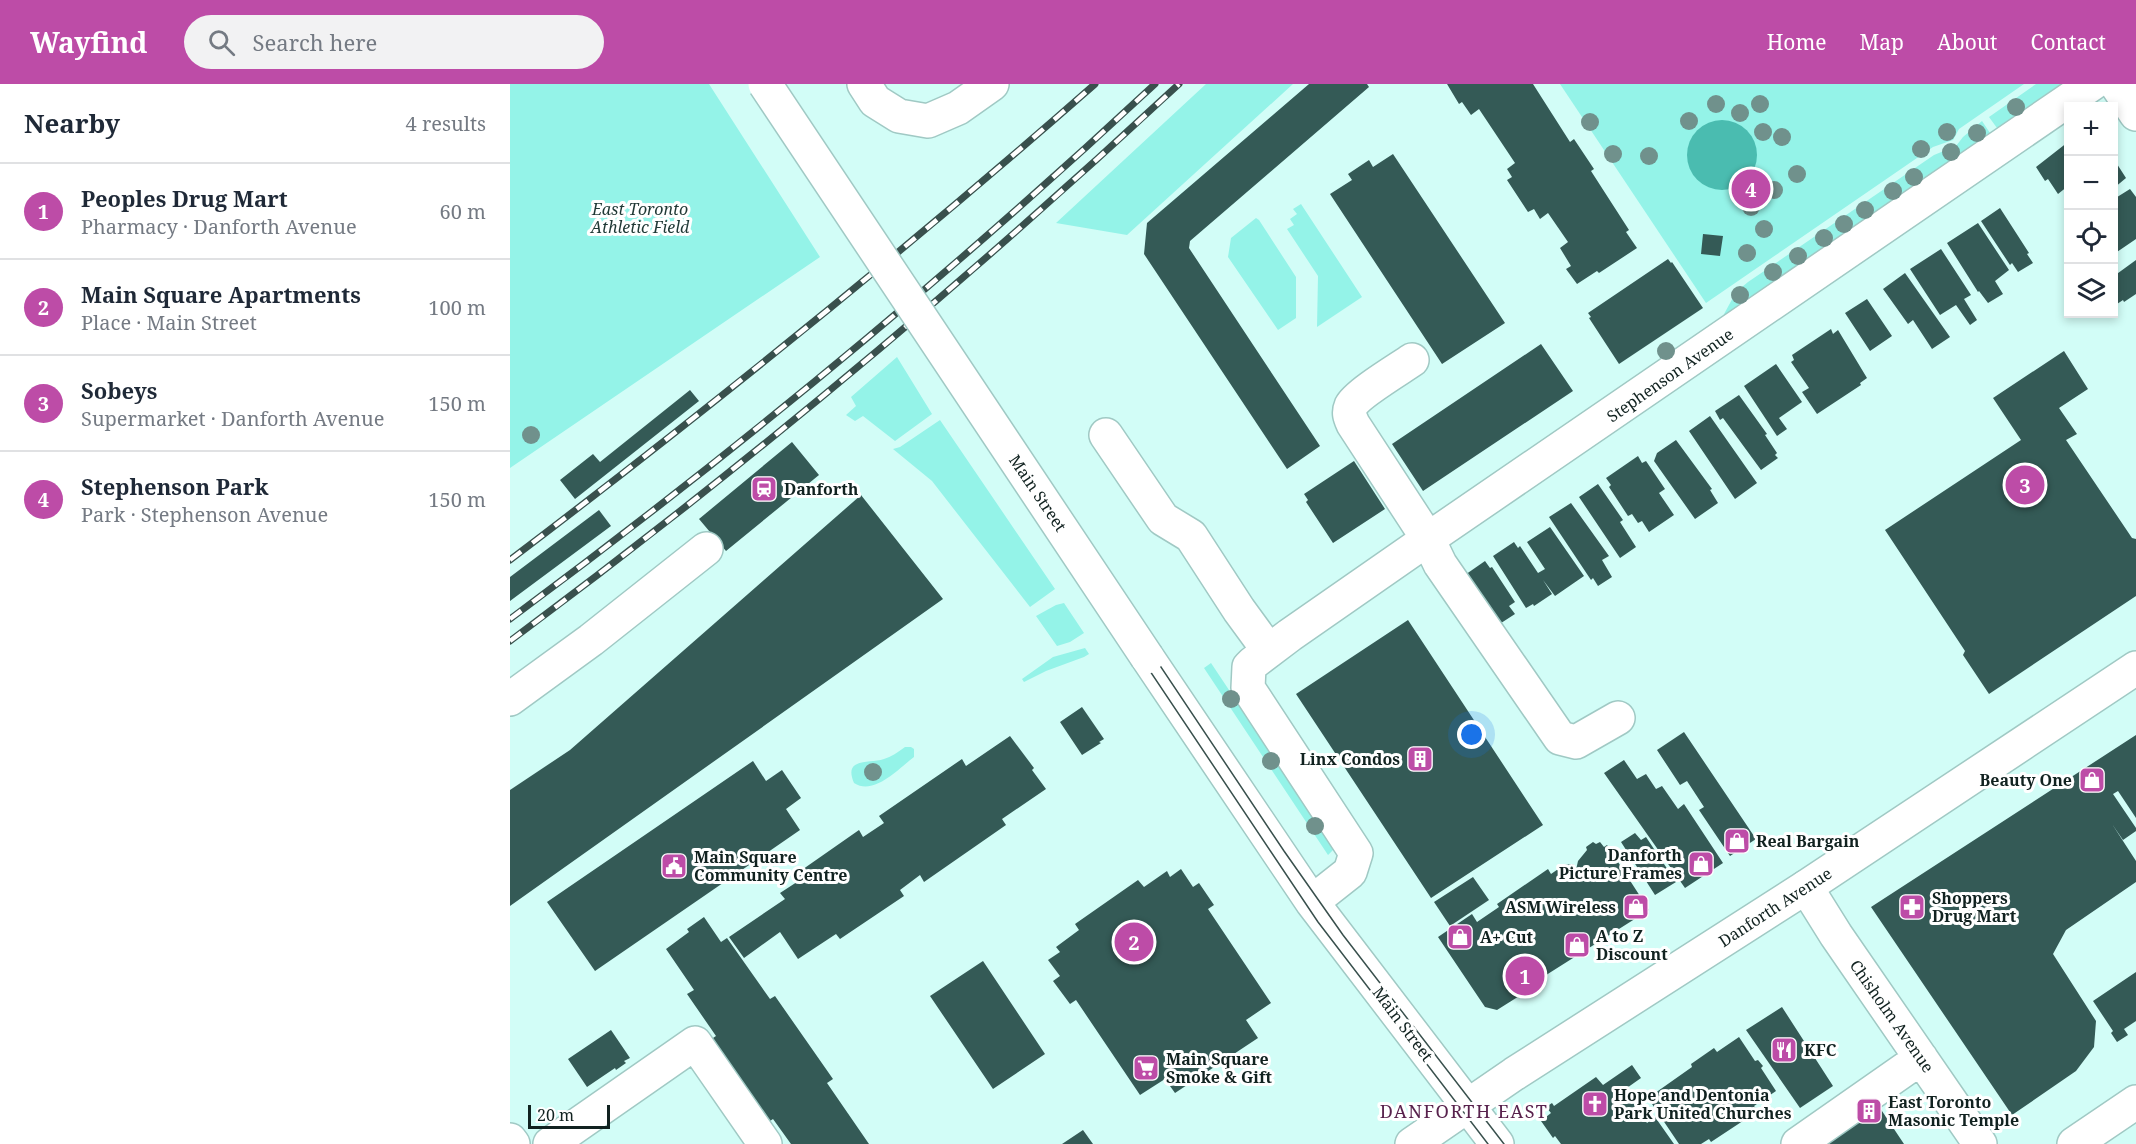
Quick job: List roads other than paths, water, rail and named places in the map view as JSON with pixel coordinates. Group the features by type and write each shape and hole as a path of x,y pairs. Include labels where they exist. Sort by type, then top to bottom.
{"street":[{"name":"Main Street","path":"765,84 1312,902 1497,1144"},
{"path":"864,84 875,101 899,116 928,121 958,108 992,84"},
{"name":"Stephenson Avenue","path":"1259,659 1428,539 2092,84"},
{"path":"2116,84 2136,114"},
{"path":"1412,360 1362,394 1352,404 1349,414 1353,424 1428,539 1440,564 1560,738 1576,742 1618,718"},
{"path":"1106,435 1163,519 1191,536 1239,610 1259,659 1248,688 1356,853 1350,872 1312,902"},
{"path":"510,699 591,640 706,549"},
{"name":"Danforth Avenue","path":"1412,1144 2136,668"},
{"name":"Chisholm Avenue","path":"1806,887 1836,935 1980,1144"},
{"path":"550,1144 695,1043 765,1144"},
{"path":"1798,1144 1921,1058"},
{"path":"2074,1144 2136,1101"},
{"path":"510,1140 513,1144"}],"tram line":[{"path":"757,84 1318,922 1488,1144"},
{"path":"771,84 1284,851 1343,935 1504,1144"}],"railway":[{"path":"510,560 807,327 1095,84"},
{"path":"510,619 677,492 840,360 1000,224 1155,84"},
{"path":"510,641 683,509 852,372 1099,158 1179,84"}],"place":[{"name":"Stephenson Park","path":"1751,189"},
{"name":"Sobeys","path":"2025,485"},
{"name":"Danforth","path":"764,489"},
{"name":"Linx Condos","path":"1420,759"},
{"name":"Beauty One","path":"2092,780"},
{"name":"Real Bargain","path":"1737,841"},
{"name":"Danforth Picture Frames","path":"1701,864"},
{"name":"Main Square Community Centre","path":"674,866"},
{"name":"ASM Wireless","path":"1636,907"},
{"name":"Shoppers Drug Mart","path":"1912,907"},
{"name":"A+ Cut","path":"1460,937"},
{"name":"Main Square Apartments","path":"1134,942"},
{"name":"A to Z Discount","path":"1577,945"},
{"name":"Peoples Drug Mart","path":"1525,976"},
{"name":"KFC","path":"1784,1050"},
{"name":"Main Square Smoke & Gift","path":"1146,1068"},
{"name":"Hope and Dentonia Park United Churches","path":"1595,1104"},
{"name":"East Toronto Masonic Temple","path":"1869,1111"}],"district":[{"name":"DANFORTH EAST","path":"1464,1112"}],"park label":[{"name":"East Toronto Athletic Field","path":"640,218"}]}
